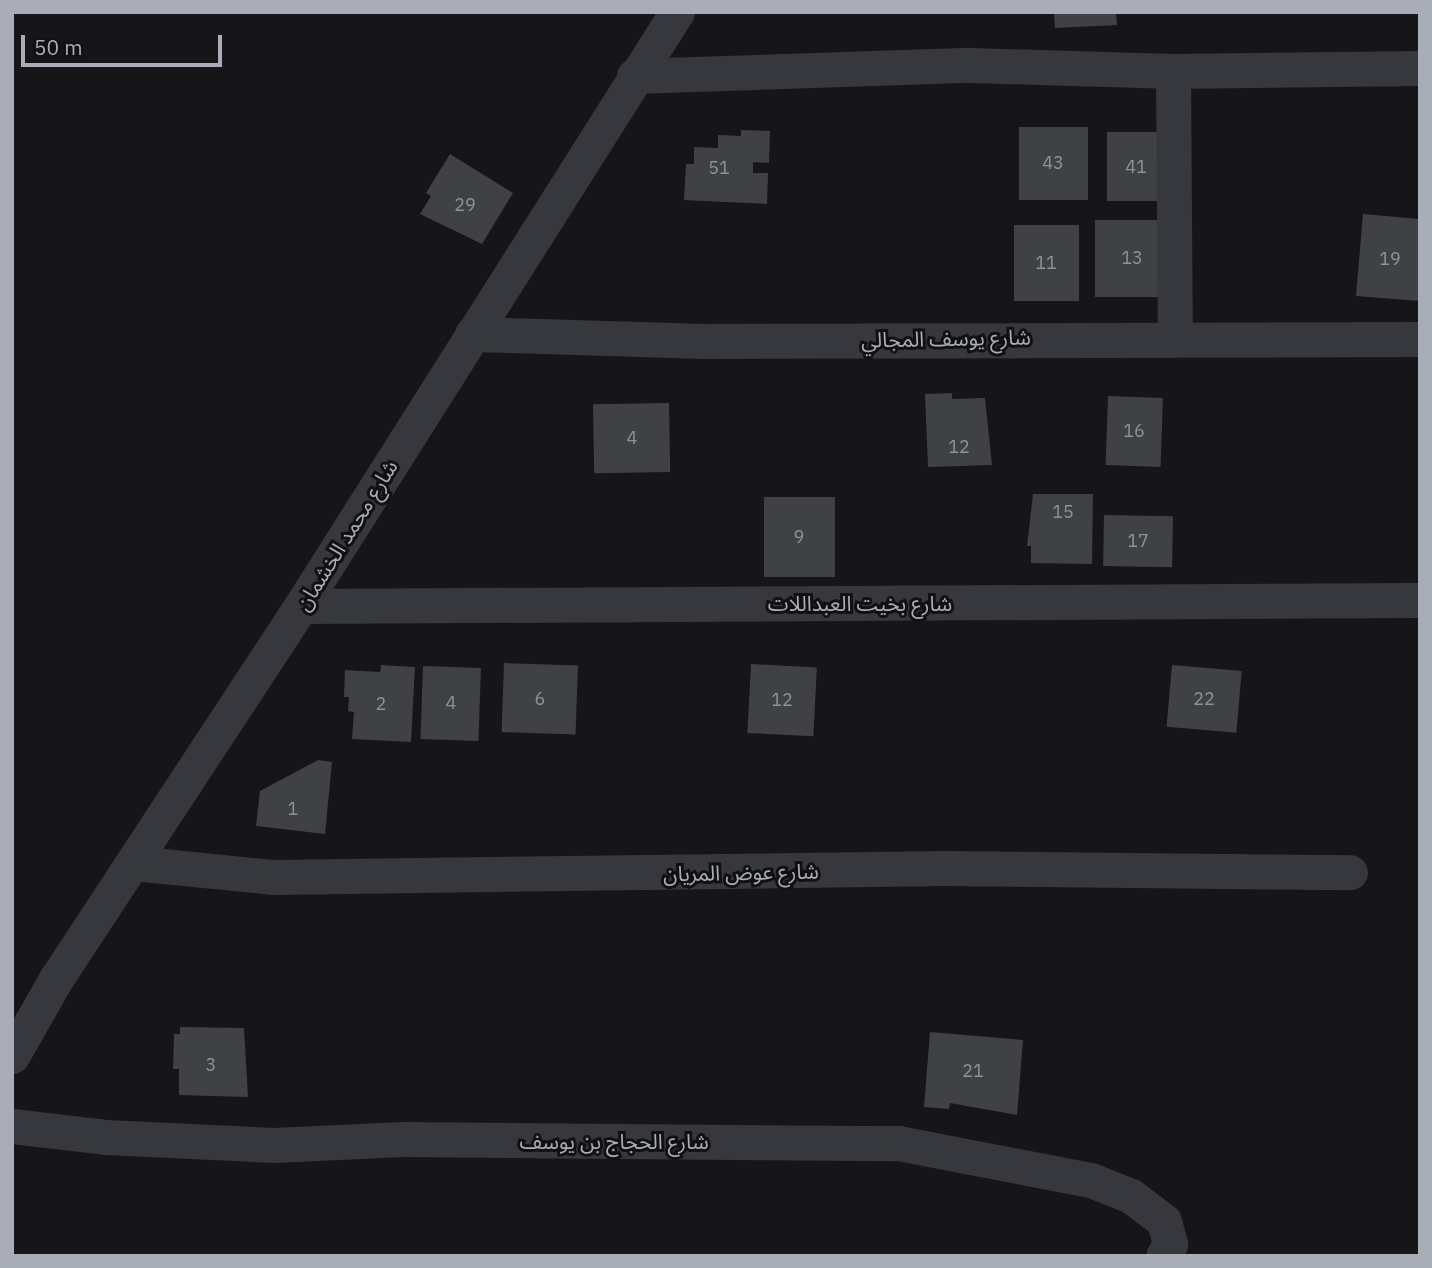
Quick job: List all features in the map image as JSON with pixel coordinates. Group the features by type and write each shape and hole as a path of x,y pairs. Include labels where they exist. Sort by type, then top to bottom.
{"street":[{"name":"شارع محمد الخشمان","path":"12,1056 56,979 301,606 634,76 677,12"},
{"path":"634,76 970,65 1173,71 1420,68"},
{"path":"1173,71 1175,338"},
{"name":"شارع يوسف المجالي","path":"472,334 713,341 1420,339"},
{"name":"شارع بخيت العبداللات","path":"301,606 1420,600"},
{"name":"شارع عوض المريان","path":"133,863 287,877 944,868 1350,872"},
{"name":"شارع الحجاج بن يوسف","path":"12,1126 105,1136 274,1145 403,1139 898,1143 1091,1180 1131,1196 1164,1221 1170,1244 1163,1256"}],"building":[{"path":"1054,12 1116,12 1117,25 1055,28"},
{"path":"1019,127 1088,127 1088,200 1019,200"},
{"path":"741,130 770,131 769,163 753,162 753,173 768,173 767,204 684,200 686,164 694,164 694,147 718,148 718,135 741,136"},
{"path":"1107,132 1165,132 1165,201 1107,201"},
{"path":"450,154 513,193 482,244 420,214 431,196 426,193"},
{"path":"1363,214 1418,219 1420,301 1356,296"},
{"path":"1095,220 1169,220 1169,297 1095,297"},
{"path":"1014,225 1079,225 1079,301 1014,301"},
{"path":"952,393 952,399 985,398 992,465 928,467 925,394"},
{"path":"1108,396 1163,398 1161,467 1106,465"},
{"path":"669,403 670,472 594,473 593,404"},
{"path":"1033,494 1093,494 1092,564 1031,563 1031,546 1027,546"},
{"path":"764,497 835,497 835,577 764,577"},
{"path":"1104,515 1173,516 1172,567 1103,566"},
{"path":"504,663 578,666 576,735 502,732"},
{"path":"751,664 817,667 813,736 747,733"},
{"path":"381,665 415,667 411,742 352,739 354,712 348,711 349,697 344,697 345,670 380,672"},
{"path":"1172,665 1242,671 1236,733 1167,727"},
{"path":"423,666 481,668 478,741 420,739"},
{"path":"318,760 332,762 325,834 256,826 260,791"},
{"path":"180,1027 244,1028 248,1097 179,1095 179,1069 173,1069 174,1034 180,1034"},
{"path":"930,1032 1023,1040 1017,1115 950,1103 949,1109 924,1107"}]}
